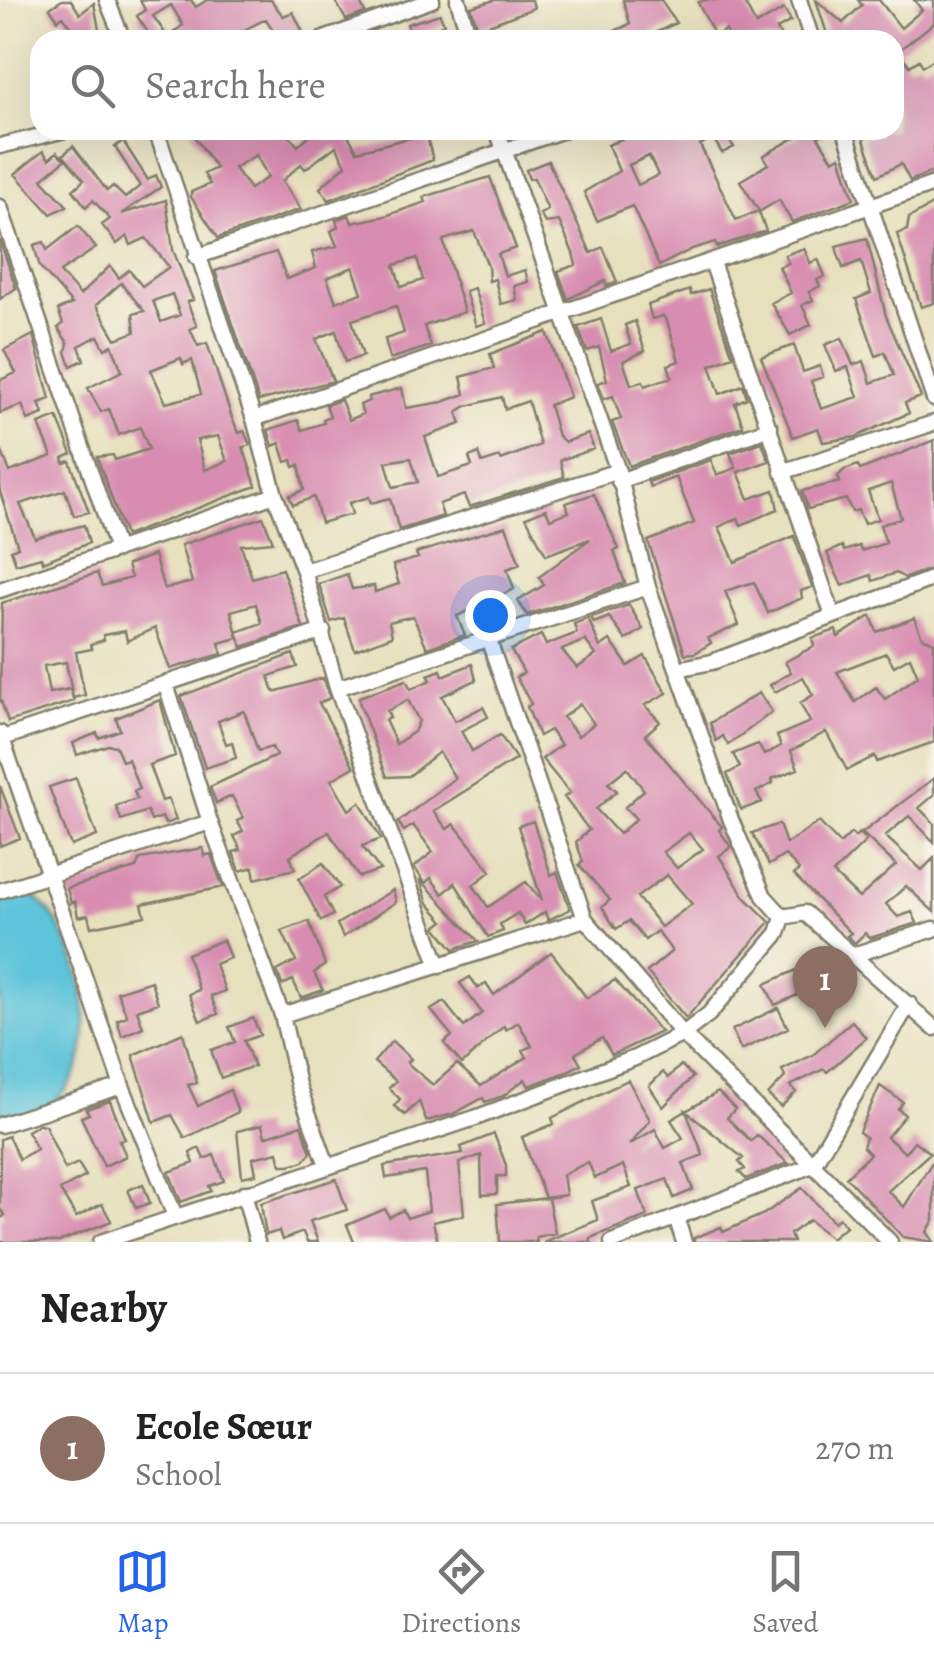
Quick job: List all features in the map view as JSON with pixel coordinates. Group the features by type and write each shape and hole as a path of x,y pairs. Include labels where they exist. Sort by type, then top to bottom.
{"street":[{"path":"107,0 119,30"},
{"path":"350,30 432,0"},
{"path":"458,0 467,30"},
{"path":"799,0 809,30"},
{"path":"0,146 30,139"},
{"path":"159,140 254,420 275,495 324,631 337,688 439,966"},
{"path":"500,140 618,476 648,587 747,864 764,896 783,917"},
{"path":"196,257 535,140"},
{"path":"849,140 934,399"},
{"path":"254,420 561,310 934,184"},
{"path":"0,206 117,550"},
{"path":"712,262 832,614"},
{"path":"782,472 934,423"},
{"path":"304,571 770,428"},
{"path":"0,590 275,495"},
{"path":"677,670 712,662 934,578"},
{"path":"337,688 648,587"},
{"path":"175,1216 122,1086 1,737 324,631"},
{"path":"490,641 584,919 683,1034 890,1242"},
{"path":"166,686 210,822 282,1015 298,1085 327,1165"},
{"path":"0,891 210,822"},
{"path":"783,917 804,914 934,1028"},
{"path":"101,1242 475,1118 635,1058 683,1034 709,1014 778,933 783,917"},
{"path":"282,1015 584,919"},
{"path":"853,955 934,929"},
{"path":"612,1242 812,1165 909,1004"},
{"path":"0,1125 122,1086"},
{"path":"244,1193 257,1242"},
{"path":"677,1220 684,1242"}],"water":[{"path":"32,895 50,912 76,963 83,993 82,1052 74,1077 52,1103 0,1120 0,897"}],"building":[{"path":"62,0 71,0 80,14 94,3 99,30 74,30 63,16 58,20 50,8"},
{"path":"140,0 191,0 196,7 207,0 271,0 283,16 293,12 302,30 273,30 266,19 244,30 177,30 183,25 171,5 153,16 163,30 146,30 137,16 145,10"},
{"path":"335,0 359,0 365,13 346,20"},
{"path":"495,0 532,0 534,8 478,29 471,7"},
{"path":"623,0 661,0 676,23 661,30 617,30 630,24"},
{"path":"743,0 756,25 784,9 791,21 778,30 712,30 698,3"},
{"path":"816,0 843,23 862,5 858,0 879,0 901,28 922,10 914,0 934,0 934,23 904,46 904,30 826,30"},
{"path":"440,14 444,24 430,30 409,30 407,24"},
{"path":"904,58 910,66 919,60 923,66 934,59 934,171 910,181 901,164 877,176 864,140 904,140"},
{"path":"197,140 293,140 298,146 304,140 351,140 357,151 402,140 428,140 433,160 329,200 320,188 346,165 336,146 305,169 301,164 282,181 301,209 218,238 191,197 191,192 210,184 204,174 216,168","holes":["256,155 268,177 250,189 234,168"]},
{"path":"619,140 709,140 700,145 736,220 759,211 740,181 768,164 763,156 791,140 820,140 833,160 840,156 854,199 792,222 779,200 759,212 766,231 717,247 715,242 692,249 659,266 632,206 597,221 584,192 619,171 608,145","holes":["649,156 658,175 638,185 629,165"]},
{"path":"714,140 729,140 734,147 722,153"},
{"path":"123,141 148,180 156,175 161,187 121,214 166,200 173,250 193,300 187,302 197,326 190,329 198,346 207,343 232,418 250,445 243,447 256,486 125,536 97,457 113,455 115,460 149,449 140,427 119,435 109,409 101,412 88,388 122,371 112,345 105,349 98,336 79,346 84,360 71,366 66,352 68,343 58,328 63,324 58,310 72,304 40,267 34,245 44,242 47,250 78,226 96,248 60,272 80,295 110,266 119,278 129,270 142,286 169,267 146,238 131,245 127,236 117,244 102,225 110,219 93,200 86,207 73,190 84,180 63,155 73,146 107,191 113,186 125,198 140,186 115,147","holes":["121,283 144,311 133,314 135,332 116,339 96,305","172,294 180,315 161,322 153,301","181,358 183,364 192,360 201,394 166,403 151,370","218,436 227,461 205,470 197,440"]},
{"path":"43,151 49,159 57,152 65,160 42,179 67,206 51,214 15,174"},
{"path":"548,161 591,253 603,247 617,282 607,286 605,281 568,299 558,271 576,265 573,253 559,221 545,223 540,214 548,210 534,178 529,179 526,170"},
{"path":"490,177 516,248 498,254 505,276 525,270 528,282 514,286 517,300 501,304 495,279 489,281 488,266 474,231 443,240 464,312 424,326 431,346 390,359 385,339 404,333 396,306 352,320 363,356 345,362 336,331 316,339 333,381 259,401 215,271 276,252 287,279 316,268 312,252 337,246 331,231 338,227 336,220 349,215 352,223 385,216 426,202 424,197","holes":["417,258 423,280 401,287 394,265","353,267 362,293 336,302 327,278"]},
{"path":"934,204 934,303 921,307 897,234 907,230 909,218"},
{"path":"867,238 886,316 921,397 905,403 909,413 856,437 823,442 818,428 793,437 761,357 794,345 803,372 820,366 823,377 811,381 821,409 858,397 848,367 836,371 825,345 842,338 853,365 864,361 871,383 894,375 885,352 876,356 856,299 871,293 861,261 843,268 836,246"},
{"path":"0,240 16,288 0,299"},
{"path":"804,248 810,263 818,259 825,276 817,280 820,286 809,292 813,300 802,305 811,325 790,335 771,303 791,293 779,267 788,263 785,255"},
{"path":"474,288 485,323 476,326 465,291"},
{"path":"709,289 733,356 710,365 720,394 743,385 747,398 735,403 743,426 629,466 612,422 621,419 613,396 604,399 598,383 607,380 599,347 587,351 578,327 601,319 611,351 631,344 625,325 635,321 645,351 623,361 631,385 643,381 645,386 672,377 668,365 679,361 667,321 663,316 652,319 648,305 690,290 691,295"},
{"path":"547,332 570,397 549,405 558,436 565,442 588,434 594,449 560,460 564,477 469,507 464,495 439,504 443,516 399,530 390,498 371,503 369,497 349,503 352,514 321,523 314,497 293,505 289,496 304,490 299,465 294,467 292,460 286,462 280,443 273,446 268,430 298,420 302,430 324,423 323,419 330,416 326,405 341,400 349,420 363,414 360,405 369,401 368,397 402,388 406,408 443,402 465,394 461,377 494,368 490,354","holes":["502,397 505,409 528,401 540,445 482,463 479,453 469,457 472,466 438,477 425,437 461,424 457,412 467,406","411,458 418,482 393,487 386,462"]},
{"path":"33,335 50,399 39,403 43,414 28,420 22,405 0,413 0,380 16,373 4,350"},
{"path":"57,417 72,454 63,458 64,463 70,461 89,512 74,516 65,490 20,504 35,538 84,525 89,543 43,562 41,557 16,564 11,550 18,547 0,492 0,447 10,472 52,456 39,424"},
{"path":"934,440 934,568 905,578 896,573 873,581 871,575 842,586 827,553 842,546 844,551 859,546 861,551 886,543 880,525 901,518 891,483 868,491 878,519 864,524 858,510 852,512 846,499 808,509 802,491 840,482 838,476 844,470 858,465 860,470"},
{"path":"762,442 769,461 738,472 749,499 774,490 778,509 741,525 738,518 719,527 735,562 794,536 812,587 801,591 802,598 768,613 754,582 725,591 739,625 708,638 711,643 695,653 685,654 648,541 694,523 676,477 650,487 648,482 711,460 717,475 736,468 730,453"},
{"path":"594,494 619,549 614,551 625,583 527,615 518,601 544,585 539,577 590,539 546,555 526,517 546,509 550,519 569,512 566,503"},
{"path":"263,517 273,542 241,545 252,578 282,569 303,627 242,647 237,632 262,623 256,604 231,611 238,638 219,643 222,654 170,669 155,628 127,641 125,631 103,635 104,640 91,644 92,649 76,652 85,695 73,698 74,701 8,722 0,698 2,603 97,573 102,586 131,578 127,565 154,555 164,589 192,582 181,545","holes":["66,662 73,698 70,689 49,693 44,666"]},
{"path":"506,526 520,564 507,569 514,589 457,616 465,635 427,648 413,616 389,622 392,636 355,650 344,618 331,622 319,584 347,574 352,589 374,586 375,592 399,584 393,565 418,558 416,553"},
{"path":"629,605 643,629 626,640 609,617 594,623 591,617"},
{"path":"871,616 877,632 914,618 922,637 934,642 934,742 877,762 875,756 847,770 826,732 791,751 798,769 772,779 773,783 756,792 762,802 741,810 727,774 740,767 733,754 758,744 764,755 781,746 777,736 810,722 800,703 813,695 803,677 775,692 770,685 791,672 785,662 814,646 812,638 836,630 838,637","holes":["886,653 894,666 910,657 918,676 885,699 876,687 855,702 837,672"]},
{"path":"588,618 600,647 610,640 628,666 645,656 667,693 645,705 660,722 645,735 722,827 719,830 731,847 719,856 744,896 770,922 686,1018 647,972 672,951 657,931 645,940 629,921 616,929 602,907 610,900 579,865 583,861 576,842 589,830 564,797 570,793 542,759 561,745 550,730 539,736 527,707 531,704 516,677 524,673 511,650 541,635 546,645 577,633 574,624","holes":["585,640 596,655 577,668 562,650","580,704 594,724 578,736 563,717","627,768 644,790 625,807 636,819 619,834 596,809 617,791 608,783","689,833 703,849 677,868 663,852","667,875 692,904 661,927 637,897"]},
{"path":"293,654 297,667 269,676 274,692 323,678 330,698 319,703 354,767 331,780 349,810 360,802 381,839 362,846 380,870 359,877 329,832 290,856 295,869 255,879 253,867 240,871 233,852 241,850 234,836 243,831 237,821 243,818 232,796 216,803 210,787 276,756 272,747 258,751 244,711 218,721 226,744 232,742 236,758 205,768 181,696"},
{"path":"472,664 476,680 442,696 455,721 483,707 488,717 461,731 472,751 500,735 516,759 433,811 447,829 454,824 491,871 473,885 488,907 526,882 542,901 518,826 533,821 551,875 557,872 570,909 548,920 545,912 525,925 518,913 500,924 503,931 488,937 455,883 443,894 431,878 425,883 414,867 433,852 413,825 404,831 398,822 455,778 439,752 409,776 387,777 359,697 406,680 411,689 431,680 428,675 441,670 443,676","holes":["408,700 419,721 414,732 396,744 385,720 390,718 387,711"]},
{"path":"759,693 772,712 728,745 723,736 716,741 710,723"},
{"path":"160,700 175,756 149,765 162,801 168,799 176,820 165,824 162,817 151,821 147,811 121,820 116,806 137,799 134,791 139,789 128,759 122,761 116,746 108,745 77,755 73,743 97,733 99,738 120,730 116,718"},
{"path":"76,778 97,836 71,846 49,787"},
{"path":"934,778 934,795 919,808 934,823 934,842 909,816 885,836 922,870 934,858 934,912 906,886 886,904 898,917 912,912 917,923 870,938 865,933 855,943 847,936 851,933 794,875 799,870 785,855 769,865 752,833 779,824 786,844 819,822 840,844 851,833 855,837 859,833 866,841 833,873 859,898 896,865 862,833"},
{"path":"0,786 20,838 0,846"},
{"path":"203,848 204,856 211,854 223,887 142,904 145,916 91,927 88,915 78,917 75,901 71,903 67,888 136,868 140,859"},
{"path":"323,863 340,887 324,897 333,915 321,921 299,879"},
{"path":"420,880 478,941 454,949 436,927 444,921 428,903"},
{"path":"393,890 396,902 343,937 337,924"},
{"path":"309,921 325,965 314,973 323,990 301,998 293,980 282,985 277,971 296,961 282,931"},
{"path":"223,940 230,958 215,964 225,991 211,996 218,1014 200,1021 189,994 199,990 187,954"},
{"path":"551,952 587,998 615,980 661,1032 612,1055 602,1038 575,1054 581,1064 564,1073 529,1086 525,1079 503,1096 485,1102 483,1098 453,1114 426,1121 419,1101 405,1115 394,1106 400,1099 389,1088 396,1081 374,1062 392,1041 411,1059 407,1063 433,1085 457,1064 481,1086 527,1057 523,1050 532,1046 518,1022 506,1030 504,1026 462,1064 444,1043 452,1036 431,1010 444,1002 464,1027 482,1013 460,983 470,977 478,988 486,983 494,995"},
{"path":"819,960 829,981 775,1005 765,984"},
{"path":"151,981 158,1003 137,1010 143,1027 122,1036 117,1020 127,1016 117,992"},
{"path":"778,1008 788,1028 741,1050 732,1030"},
{"path":"253,1018 260,1035 244,1041 254,1066 221,1078 211,1050 235,1042 229,1027"},
{"path":"852,1021 866,1038 827,1072 824,1069 790,1086 796,1092 781,1107 768,1095 785,1077 782,1070 813,1055"},
{"path":"183,1033 197,1083 188,1085 198,1106 230,1090 238,1112 185,1138 172,1115 154,1122 133,1055"},
{"path":"681,1065 693,1077 663,1107 649,1086 663,1072 668,1078"},
{"path":"628,1080 650,1120 629,1145 655,1129 665,1148 683,1138 671,1120 686,1111 703,1155 683,1163 693,1190 674,1198 667,1179 638,1190 647,1216 590,1238 591,1242 543,1242 598,1220 592,1201 631,1187 623,1165 595,1178 588,1162 563,1175 566,1195 545,1198 522,1137 554,1124 552,1118"},
{"path":"880,1086 903,1102 898,1109 905,1115 887,1137 905,1153 914,1141 930,1153 888,1191 904,1207 934,1159 934,1220 927,1232 934,1242 903,1237 846,1177 870,1154 863,1147 866,1137 859,1132"},
{"path":"718,1092 735,1109 727,1118 751,1141 757,1135 788,1163 746,1179 739,1172 745,1169 739,1162 743,1158 686,1111"},
{"path":"110,1101 125,1139 119,1140 126,1156 104,1166 81,1117 89,1114 86,1109"},
{"path":"45,1125 65,1169 78,1163 86,1176 60,1190 76,1217 102,1204 111,1221 59,1242 0,1242 0,1219 5,1215 0,1209 0,1139 8,1136 19,1159 37,1149 27,1131"},
{"path":"262,1125 265,1137 301,1125 311,1152 304,1161 290,1165 281,1165 278,1152 253,1158 256,1174 242,1177 237,1131"},
{"path":"494,1134 506,1165 506,1176 497,1176 497,1194 482,1195 481,1155 459,1163 464,1215 433,1222 438,1242 354,1242 347,1225 385,1209 389,1217 403,1210 407,1218 429,1211 425,1172 386,1178 384,1166 463,1153 461,1147"},
{"path":"199,1148 204,1159 214,1155 224,1181 209,1186 211,1191 181,1202 169,1172 194,1163 190,1153"},
{"path":"336,1179 347,1210 310,1221 318,1242 307,1242 303,1232 282,1240 279,1231 266,1235 261,1203"},
{"path":"143,1184 150,1203 136,1208 128,1190"},
{"path":"802,1188 834,1222 839,1218 846,1226 831,1238 809,1220 790,1234 793,1242 694,1242 694,1238 721,1227 723,1232 764,1214"},
{"path":"548,1198 555,1233 536,1237 537,1242 500,1242 497,1204"}],"place":[{"name":"Ecole Sœur","path":"825,1028"}]}
